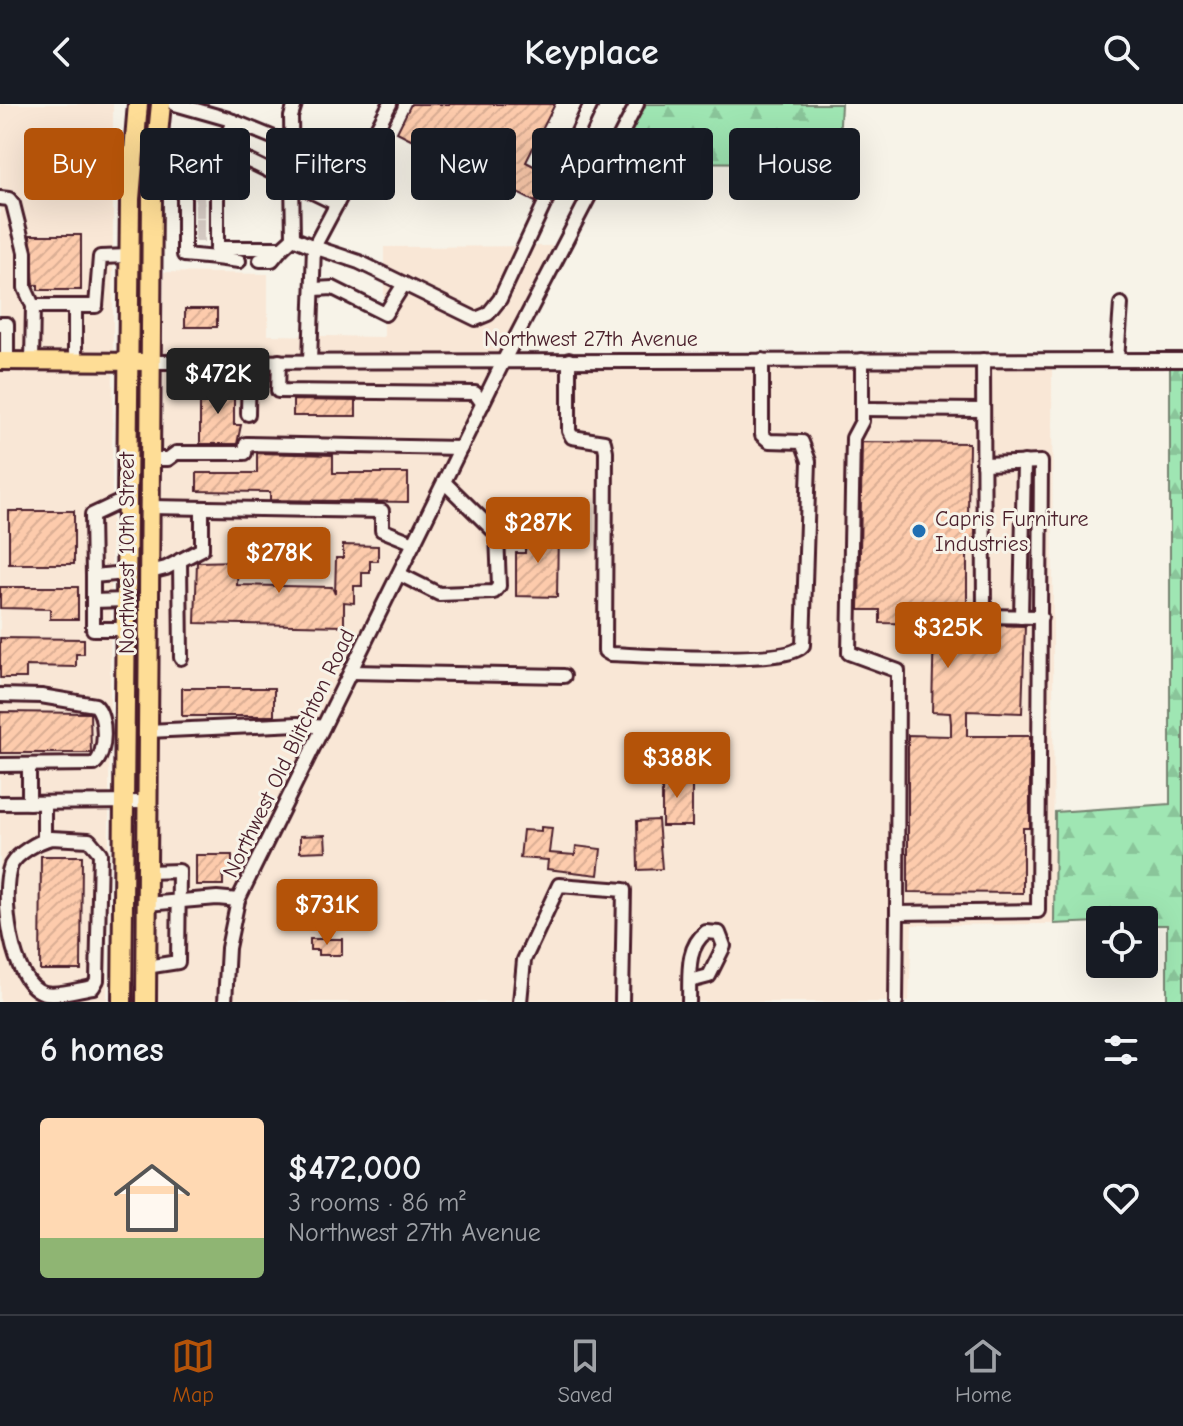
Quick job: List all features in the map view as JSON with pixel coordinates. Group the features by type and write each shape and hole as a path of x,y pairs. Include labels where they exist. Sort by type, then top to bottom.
{"highway":[{"name":"Northwest 10th Street","path":"122,1002 127,362 131,164 138,104"},
{"name":"Northwest 10th Street","path":"146,1002 152,195 161,104"},
{"path":"126,573 150,572"}],"main road":[{"name":"Northwest 27th Avenue","path":"4,361 151,362"}],"street":[{"path":"175,104 266,134"},
{"path":"310,361 315,289 314,247 390,104"},
{"path":"580,128 591,104"},
{"name":"Northwest Old Blitchton Road","path":"625,128 637,104"},
{"path":"291,105 291,128"},
{"path":"230,128 233,121"},
{"path":"0,198 9,199 13,204 25,252 25,288 33,306 32,361"},
{"path":"200,200 239,261"},
{"path":"291,200 293,238"},
{"path":"329,200 337,204"},
{"path":"293,238 359,262 476,319 488,314 500,299 546,200"},
{"name":"Northwest Old Blitchton Road","path":"225,1002 228,948 238,900 504,360 587,200"},
{"path":"201,203 282,248"},
{"path":"260,260 272,260 293,238"},
{"path":"33,306 96,306 100,257 129,256"},
{"path":"315,289 333,288 385,314 404,284"},
{"path":"1117,360 1121,304"},
{"path":"75,306 75,362"},
{"path":"0,324 7,324 4,361"},
{"path":"569,360 569,431 572,437 604,442 606,451 605,651 610,654 763,657 795,652 803,645 809,461 802,442 769,441 762,435 762,360"},
{"path":"862,360 862,421 853,438 849,653 898,671 896,1002"},
{"path":"983,360 984,616 1041,617"},
{"name":"Northwest 27th Avenue","path":"151,362 1183,360"},
{"path":"279,361 278,391 475,393 483,404"},
{"path":"248,414 249,362"},
{"path":"862,409 983,410"},
{"path":"150,459 168,459 176,453 245,453 246,444 461,448"},
{"path":"1021,617 1024,462"},
{"path":"897,913 1038,911 1041,462 983,464"},
{"path":"399,574 439,594 494,592 499,586 497,534 444,482"},
{"path":"125,629 93,629 92,515 126,499"},
{"path":"150,507 382,511 382,530 414,543"},
{"path":"150,572 202,549 202,508"},
{"path":"180,560 181,658"},
{"path":"93,576 126,573"},
{"path":"93,601 126,600"},
{"path":"351,672 564,676"},
{"path":"0,695 41,696 95,705 103,715 101,754 94,764 0,765"},
{"path":"148,731 279,724 323,727"},
{"path":"29,765 29,803"},
{"path":"0,803 148,802"},
{"path":"44,803 44,840"},
{"path":"44,840 89,840 100,853 97,980 93,987 45,998 12,952 5,905 10,866 26,850 44,840"},
{"path":"146,967 178,962 179,899 179,871 147,872"},
{"path":"520,1002 524,960 559,885 624,890 622,1002"},
{"path":"147,904 179,899 238,900"},
{"path":"689,1002 690,981"}],"shaded area":[{"path":"0,104 113,104 113,128 24,128 24,200 113,200 113,356 0,355"},
{"path":"556,246 500,354 163,357 164,272 268,274 268,335 384,337 384,247"},
{"path":"1052,365 1054,924 912,925 909,1002 231,1002 234,949 245,901 509,366"},
{"path":"0,366 113,368 109,797 0,798"},
{"path":"495,366 232,897 222,948 218,1002 157,1002 163,368"},
{"path":"109,808 107,1002 0,1002 0,809"}],"green space":[{"path":"644,104 841,104 840,128 729,128 729,163 713,162 713,128 632,128"},
{"path":"1170,366 1183,366 1183,1002 1167,1002 1167,925 1158,925 1158,906 1086,906 1086,923 1054,924 1055,812 1170,804"}],"building":[{"path":"411,104 555,104 543,128 532,128 532,150 526,162 532,165 532,200 535,202 516,192 516,128 411,128 411,139 397,132"},
{"path":"30,235 81,235 81,290 38,290 38,285 34,285"},
{"path":"185,309 217,309 217,327 185,327"},
{"path":"200,386 234,386 234,425 241,425 237,444 200,444"},
{"path":"293,400 356,401 356,416 293,416"},
{"path":"862,442 969,443 968,515 975,515 975,548 967,548 967,619 976,619 984,625 1025,626 1022,713 967,711 967,736 1030,736 1030,828 1023,828 1023,893 908,892 908,735 951,736 950,713 932,712 934,624 880,623 880,610 859,610"},
{"path":"257,453 333,455 333,473 408,473 408,502 270,500 270,492 197,491 197,473 257,473"},
{"path":"9,511 74,511 74,564 9,564"},
{"path":"525,530 558,530 557,597 516,596 516,553 525,553"},
{"path":"343,545 378,546 378,561 370,561 370,573 362,573 362,586 354,586 354,603 344,602 344,626 195,623 197,562 238,561 237,585 332,587 335,594 336,558 343,558"},
{"path":"0,587 78,587 78,619 50,619 50,609 0,608"},
{"path":"0,638 84,639 84,654 76,654 76,667 26,666 26,678 0,678"},
{"path":"182,688 274,688 274,716 182,716"},
{"path":"0,712 90,713 91,753 0,753"},
{"path":"662,773 692,773 692,826 662,826"},
{"path":"658,820 662,869 638,870 637,821"},
{"path":"541,827 552,828 549,853 575,855 576,846 601,849 598,875 547,869 548,860 520,858 523,830 541,831"},
{"path":"325,835 326,851 300,852 300,836"},
{"path":"196,855 232,855 232,874 223,874 223,885 196,885"},
{"path":"41,856 82,856 81,970 40,970"},
{"path":"310,939 342,939 342,955 318,955 318,950 310,950"}],"tunnel":[{"path":"195,211 204,211"},
{"path":"195,224 204,224"},
{"path":"195,236 204,236"}],"place":[{"name":"Capris Furniture Industries","path":"919,531"}]}
